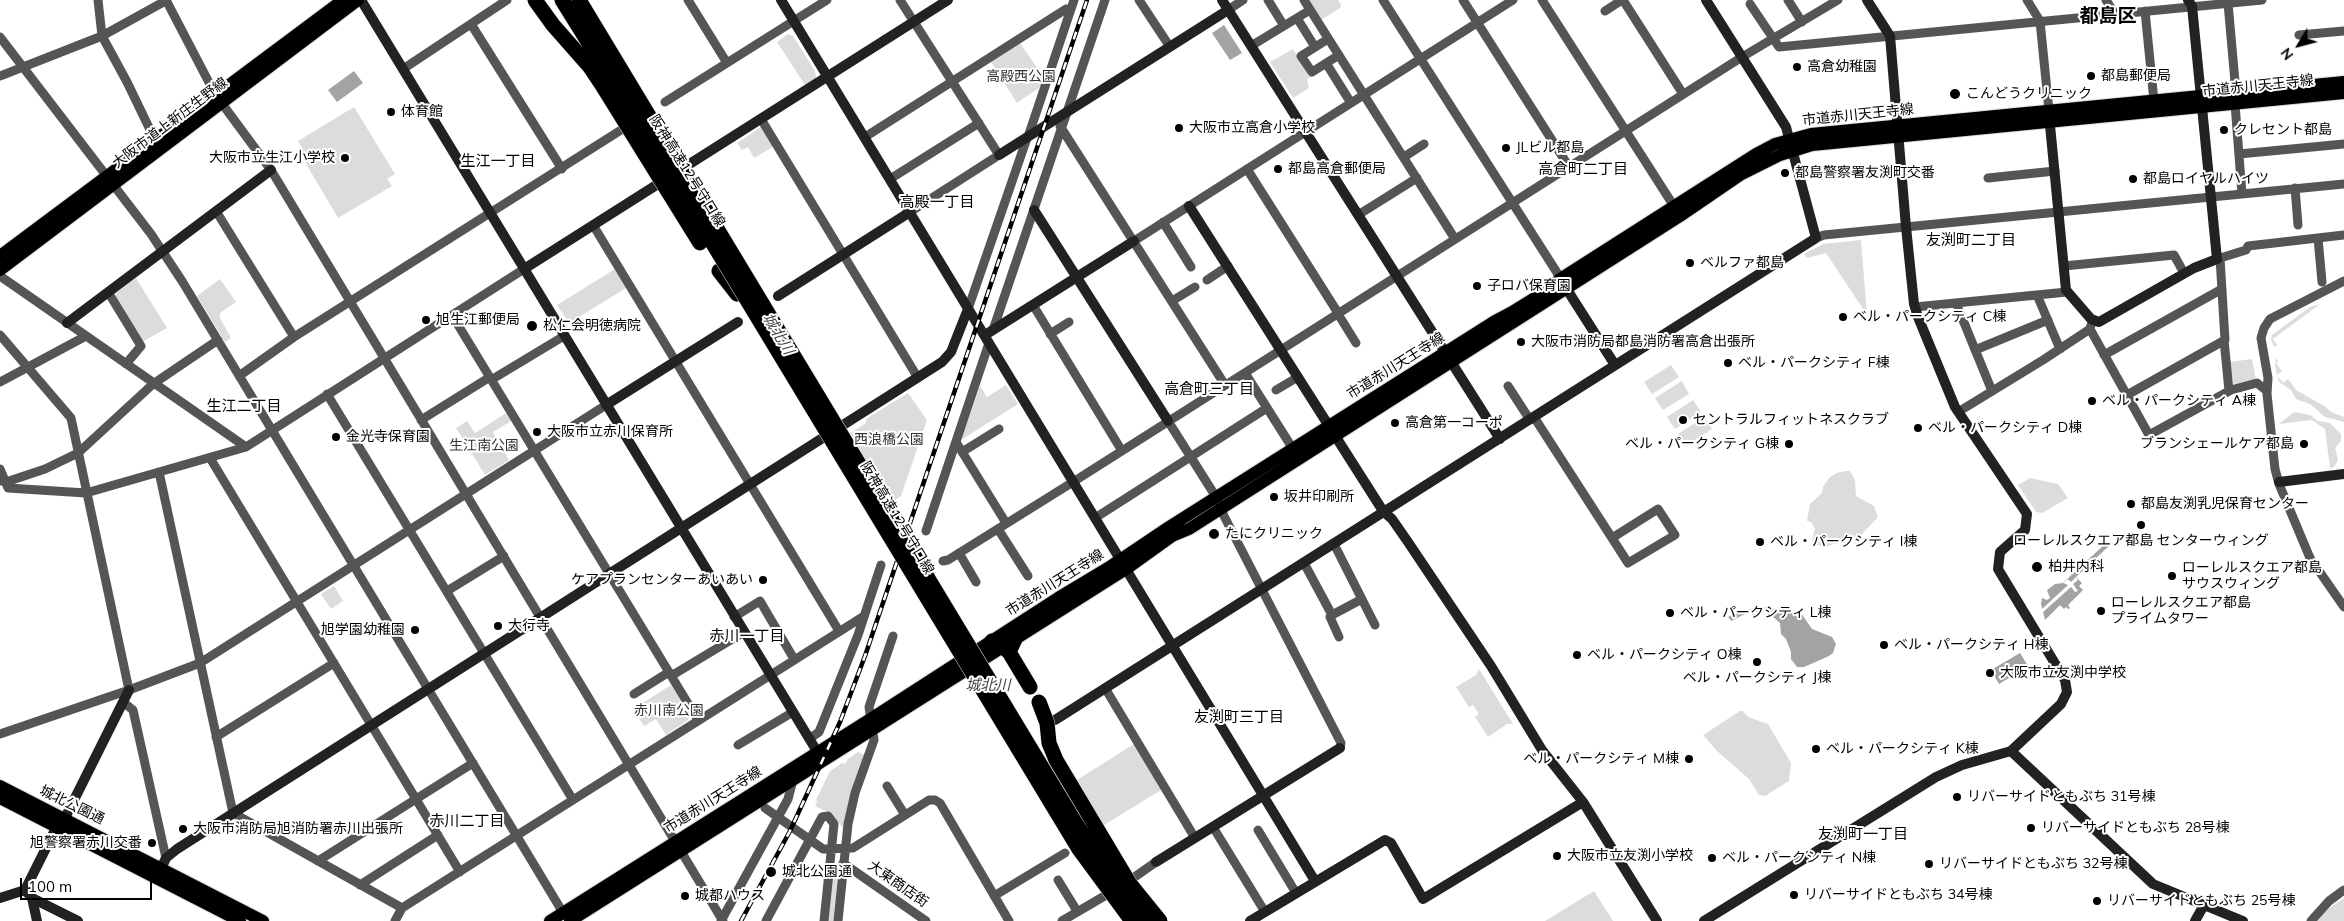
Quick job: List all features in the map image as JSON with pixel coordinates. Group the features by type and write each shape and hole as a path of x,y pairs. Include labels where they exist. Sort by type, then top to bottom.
{"highway":[{"path":"535,0 553,25 594,73 700,243 764,329"},
{"name":"阪神高速12号守口線","path":"562,0 764,329 1074,842 1094,872 1132,921"},
{"name":"阪神高速12号守口線","path":"579,0 1075,822 1103,866 1146,921"},
{"path":"1004,646 1030,687"},
{"path":"1038,702 1047,723 1049,743 1056,760 1130,884 1160,921"}],"main road":[{"name":"大阪市道上新庄生野線","path":"0,270 110,181 343,0"},
{"name":"大阪市道上新庄生野線","path":"0,256 110,181 155,140 218,99 359,0"},
{"name":"市道赤川天王寺線","path":"1218,503 1677,211 1762,151 1792,144 1810,134 1898,131 2202,102 2344,82"},
{"name":"市道赤川天王寺線","path":"2235,98 2344,93"},
{"name":"市道赤川天王寺線","path":"2049,116 2154,101 2202,102"},
{"name":"市道赤川天王寺線","path":"1004,646 1051,602 1172,536 1189,529 1218,503 1293,449 1332,431"},
{"name":"市道赤川天王寺線","path":"550,921 567,918 949,675 1004,646 1123,564"},
{"name":"市道赤川天王寺線","path":"679,845 793,780 820,757"},
{"name":"城北公園通","path":"0,786 62,823"},
{"name":"城北公園通","path":"0,798 62,823 161,868 258,920"},
{"name":"城北公園通","path":"161,868 240,921"}],"street":[{"path":"98,0 102,36 127,81 155,140"},
{"path":"0,76 102,36 166,0 218,99 271,170 679,845 722,920"},
{"path":"359,0 403,69 820,757"},
{"path":"403,69 507,0"},
{"path":"688,0 727,63"},
{"path":"781,0 968,309 989,336 1073,482 1315,881"},
{"path":"665,102 827,0"},
{"path":"900,0 999,155"},
{"path":"0,469 2,480 8,488 86,492 246,447 948,0"},
{"path":"1060,0 1068,10"},
{"path":"123,702 133,710 161,868 233,813 942,362 949,355 968,309 1028,137 1068,10 1074,0"},
{"path":"926,531 989,336 1034,210 1059,124 1067,112 1105,0"},
{"path":"1140,0 1170,47"},
{"path":"1222,0 1500,439"},
{"path":"1067,112 1243,0"},
{"path":"1268,0 1284,26"},
{"path":"1304,0 1456,239"},
{"path":"1383,0 1615,365"},
{"path":"1463,0 1569,167"},
{"path":"989,336 1076,277 1513,0"},
{"path":"1542,0 1677,211"},
{"path":"1605,11 1622,0 1683,94"},
{"path":"1706,0 1786,126 1816,238"},
{"path":"1788,0 1802,22"},
{"path":"943,560 998,529 1683,94 1838,0"},
{"path":"1704,921 1936,777 1962,765 2011,751 2062,704 2066,696 2067,686 1998,569 2000,552 2025,530 2027,514 1958,412 1915,306 1906,227 1890,36 1868,0"},
{"path":"2027,0 2040,21 2067,292 2091,325 2104,355 2149,435 2230,390 2257,383 2267,392"},
{"path":"2106,0 2115,14"},
{"path":"1750,4 1779,47 2145,11 2190,3 2262,0"},
{"path":"2228,1 2242,194"},
{"path":"2190,3 2219,259 2224,340 2230,390"},
{"path":"864,137 1068,10"},
{"path":"1251,46 1310,10"},
{"path":"2145,11 2154,101"},
{"path":"1297,18 1315,47"},
{"path":"471,24 562,169"},
{"path":"2298,35 2344,31"},
{"path":"0,37 162,251 240,376 567,918"},
{"path":"1328,39 1301,56 1312,72 1339,55"},
{"path":"1326,63 1351,103"},
{"path":"760,119 918,378"},
{"path":"890,179 979,124"},
{"path":"778,296 1028,137 1059,124"},
{"path":"1059,124 1225,385"},
{"path":"240,376 294,337 621,130"},
{"path":"1404,157 1424,144"},
{"path":"2239,154 2344,144"},
{"path":"1247,169 1356,343"},
{"path":"67,323 271,170"},
{"path":"1988,178 2055,171"},
{"path":"1358,215 1417,178"},
{"path":"1055,720 1816,238 1906,227 2344,184"},
{"path":"2295,188 2298,225"},
{"path":"1189,206 1384,512 1400,530 1486,658 1542,750 1583,802 1657,921"},
{"path":"1034,210 1218,503 1341,743 1340,748 1156,862 1136,877 1062,921"},
{"path":"216,211 294,337"},
{"path":"1163,222 1191,267"},
{"path":"594,225 839,631"},
{"path":"1958,412 2060,349 2091,325 2184,273 2246,250 2248,246 2344,236"},
{"path":"2318,238 2322,282"},
{"path":"2064,266 2174,255 2184,273"},
{"path":"1207,280 1228,266"},
{"path":"0,276 246,447"},
{"path":"2344,280 2267,322 2261,338 2268,378 2267,392 2275,469 2279,482 2310,558 2344,607"},
{"path":"1172,301 1195,287"},
{"path":"2104,355 2222,289"},
{"path":"108,292 141,346 126,364"},
{"path":"1915,306 2067,292"},
{"path":"2037,294 2060,349"},
{"path":"1956,302 1992,391"},
{"path":"1033,305 1122,451"},
{"path":"452,315 698,720"},
{"path":"1975,350 2048,320"},
{"path":"0,734 129,690 200,663 738,322"},
{"path":"1050,334 1069,322"},
{"path":"0,335 71,418 129,690 62,823 54,834 28,894 37,921"},
{"path":"0,382 86,336"},
{"path":"421,420 564,336"},
{"path":"2,480 9,480 45,469 78,453 153,384 218,340"},
{"path":"2127,396 2224,340"},
{"path":"1245,373 1293,449"},
{"path":"1276,390 1298,377"},
{"path":"1508,386 1532,418 1628,563 1675,535 1658,509 1612,538"},
{"path":"327,394 573,800"},
{"path":"1095,518 1267,408"},
{"path":"962,452 999,429"},
{"path":"956,442 1006,523"},
{"path":"210,458 460,872"},
{"path":"159,472 233,813 402,908"},
{"path":"2279,482 2344,474"},
{"path":"998,529 1028,576"},
{"path":"1334,544 1375,625"},
{"path":"958,553 976,582"},
{"path":"447,591 504,556"},
{"path":"1304,563 1332,615 1330,617 1339,637"},
{"path":"809,739 819,732 864,616 881,565"},
{"path":"1332,615 1362,599"},
{"path":"734,617 760,601 794,659"},
{"path":"395,921 402,908 864,616"},
{"path":"634,694 744,632"},
{"path":"838,921 843,863 855,793 873,748 873,724 869,707 893,636"},
{"path":"216,737 334,663"},
{"path":"1105,688 1195,838"},
{"path":"738,746 793,712"},
{"path":"2011,751 2153,884 2243,921"},
{"path":"318,861 473,763"},
{"path":"722,920 788,799 793,780"},
{"path":"887,786 905,815"},
{"path":"765,808 824,849 853,848 929,800 935,800 940,803 1009,921"},
{"path":"1250,921 1380,841 1387,840 1423,899 1583,802"},
{"path":"766,921 822,817 828,816 834,824 824,921"},
{"path":"1213,827 1265,912"},
{"path":"1258,830 1296,893"},
{"path":"360,885 438,835"},
{"path":"994,896 1065,853"},
{"name":"大東商店街","path":"843,863 926,921"},
{"path":"1058,880 1077,911"},
{"path":"2310,921 2329,901 2344,890"},
{"path":"0,898 28,894 78,921"},
{"path":"2195,921 2204,905"}],"green space":[{"path":"1308,0 1338,0 1341,5 1340,8 1321,20"},
{"path":"788,34 793,36 815,71 816,78 805,85 777,42"},
{"name":"高殿西公園","path":"1020,43 1044,78 1040,87 1017,103 991,62"},
{"path":"1293,49 1311,77 1307,79 1309,88 1293,98 1270,62"},
{"path":"354,107 395,174 387,179 392,186 338,218 299,152 303,149 298,141"},
{"path":"761,127 773,147 754,158 748,147 742,150 737,143"},
{"path":"1861,240 1867,315 1826,253 1807,258 1804,254 1823,244"},
{"path":"615,269 626,288 569,323 557,305"},
{"path":"136,278 167,328 142,342 116,298 116,293"},
{"path":"220,279 236,302 220,313 220,318 231,338 225,342 197,296"},
{"path":"2320,304 2273,339 2277,345 2274,347 2271,339 2272,335 2310,307"},
{"path":"2276,358 2278,361 2276,363 2282,371 2277,375 2275,366"},
{"path":"2252,359 2256,380 2234,385 2229,362"},
{"path":"1671,365 1679,377 1652,394 1644,382"},
{"path":"2277,376 2283,383 2288,379 2296,390 2326,407 2331,412 2344,417 2344,422 2325,417 2310,404 2296,399 2291,390 2279,382"},
{"path":"1682,381 1689,394 1663,410 1655,398"},
{"path":"1006,385 1018,404 961,440 980,386 987,397"},
{"name":"西浪橋公園","path":"908,393 927,420 901,496 891,503 850,433 866,423 866,419"},
{"path":"1693,400 1701,412 1675,429 1667,417"},
{"path":"2294,412 2310,415 2318,421 2330,423 2341,434 2341,441 2335,448 2338,460 2334,467 2330,468 2325,429 2312,420 2279,424"},
{"name":"生江南公園","path":"506,413 511,421 493,432 509,460 485,475 456,428 467,421 475,433"},
{"path":"1704,417 1712,429 1685,446 1678,434"},
{"path":"1850,471 1855,480 1856,496 1874,506 1878,517 1861,535 1828,546 1817,545 1812,540 1815,529 1811,522 1807,521 1810,504 1822,493 1823,487 1829,478 1836,473"},
{"path":"2030,478 2058,484 2068,498 2042,513 2036,512 2018,485"},
{"path":"334,586 343,601 331,609 321,594"},
{"path":"1479,669 1513,724 1507,724 1488,737 1475,717 1479,714 1473,705 1469,707 1456,687 1476,675"},
{"name":"赤川南公園","path":"671,685 690,715 688,720 666,735 656,719 644,726 633,709"},
{"path":"1740,711 1743,711 1748,717 1768,724 1791,763 1789,781 1765,796 1759,795 1749,779 1717,751 1703,735"},
{"path":"1134,744 1161,790 1104,825 1077,780"},
{"path":"858,752 865,755 850,795 843,828 830,813 815,806 816,800 830,771 842,763 845,764 848,759"},
{"path":"833,863 839,864 834,921 828,921"},
{"path":"1594,891 1613,921 1545,921"},
{"path":"2344,898 2344,921 2317,921 2327,910"}],"shaded area":[{"path":"1224,25 1242,53 1230,60 1212,33"},
{"path":"354,71 363,83 337,102 328,90"},
{"path":"2102,542 2111,544 2076,577 2082,583 2079,586 2083,590 2068,605 2070,608 2066,607 2064,609 2060,605 2045,620 2041,604 2042,598 2047,600 2050,598 2047,590 2055,584 2063,583 2104,545"},
{"path":"1768,607 1780,612 1801,613 1812,629 1832,637 1836,644 1833,653 1804,667 1797,667 1791,659 1791,652 1786,639 1781,634 1780,623 1769,613 1763,611 1747,613 1731,621 1728,617 1745,610"},
{"path":"2020,653 2028,666 1999,684 1991,670"}],"pier":[{"path":"909,517 916,529 900,578 893,565"},
{"path":"2076,577 2078,580 2073,584 2078,591 2075,592 2071,587 2042,613 2041,610 2068,585 2063,583 2068,579 2071,582"}],"railway":[{"path":"741,921 790,831 840,722 865,656 1087,0"}],"place":[{"name":"高倉幼稚園","path":"1797,67"},
{"name":"都島郵便局","path":"2091,76"},
{"name":"こんどうクリニック","path":"1955,94"},
{"name":"体育館","path":"391,112"},
{"name":"大阪市立高倉小学校","path":"1179,128"},
{"name":"クレセント都島","path":"2224,130"},
{"name":"JLビル都島","path":"1506,148"},
{"name":"大阪市立生江小学校","path":"345,158"},
{"name":"都島高倉郵便局","path":"1278,169"},
{"name":"都島警察署友渕町交番","path":"1785,173"},
{"name":"都島ロイヤルハイツ","path":"2133,179"},
{"name":"ベルファ都島","path":"1690,263"},
{"name":"子ロバ保育園","path":"1477,286"},
{"name":"ベル・パークシティ C棟","path":"1843,317"},
{"name":"旭生江郵便局","path":"426,320"},
{"name":"松仁会明徳病院","path":"532,326"},
{"name":"大阪市消防局都島消防署高倉出張所","path":"1521,342"},
{"name":"ベル・パークシティ F棟","path":"1728,363"},
{"name":"ベル・パークシティ A棟","path":"2092,401"},
{"name":"セントラルフィットネスクラブ","path":"1683,420"},
{"name":"高倉第一コーポ","path":"1395,423"},
{"name":"ベル・パークシティ D棟","path":"1918,428"},
{"name":"大阪市立赤川保育所","path":"537,432"},
{"name":"金光寺保育園","path":"336,437"},
{"name":"ベル・パークシティ G棟","path":"1789,444"},
{"name":"ブランシェールケア都島","path":"2304,444"},
{"name":"坂井印刷所","path":"1274,497"},
{"name":"都島友渕乳児保育センター","path":"2131,504"},
{"name":"ローレルスクエア都島 センターウィング","path":"2141,525"},
{"name":"たにクリニック","path":"1214,534"},
{"name":"ベル・パークシティ I棟","path":"1760,542"},
{"name":"柏井内科","path":"2037,567"},
{"name":"ローレルスクエア都島 サウスウィング","path":"2172,576"},
{"name":"ケアプランセンターあいあい","path":"763,580"},
{"name":"ローレルスクエア都島 プライムタワー","path":"2101,611"},
{"name":"ベル・パークシティ L棟","path":"1670,613"},
{"name":"大行寺","path":"498,626"},
{"name":"旭学園幼稚園","path":"415,630"},
{"name":"ベル・パークシティ H棟","path":"1884,645"},
{"name":"ベル・パークシティ O棟","path":"1577,655"},
{"name":"ベル・パークシティ J棟","path":"1757,662"},
{"name":"大阪市立友渕中学校","path":"1990,673"},
{"name":"ベル・パークシティ K棟","path":"1816,749"},
{"name":"ベル・パークシティ M棟","path":"1689,759"},
{"name":"リバーサイドともぶち 31号棟","path":"1957,797"},
{"name":"リバーサイドともぶち 28号棟","path":"2031,828"},
{"name":"大阪市消防局旭消防署赤川出張所","path":"183,829"},
{"name":"旭警察署赤川交番","path":"152,843"},
{"name":"大阪市立友渕小学校","path":"1557,856"},
{"name":"ベル・パークシティ N棟","path":"1712,858"},
{"name":"リバーサイドともぶち 32号棟","path":"1929,864"},
{"name":"城北公園通","path":"771,872"},
{"name":"リバーサイドともぶち 34号棟","path":"1794,895"},
{"name":"城都ハウス","path":"685,896"},
{"name":"リバーサイドともぶち 25号棟","path":"2097,901"}],"district":[{"name":"都島区","path":"2108,16"},
{"name":"生江一丁目","path":"498,161"},
{"name":"高倉町二丁目","path":"1583,169"},
{"name":"高殿一丁目","path":"937,202"},
{"name":"友渕町二丁目","path":"1971,240"},
{"name":"高倉町三丁目","path":"1209,389"},
{"name":"生江二丁目","path":"244,406"},
{"name":"赤川一丁目","path":"747,636"},
{"name":"友渕町三丁目","path":"1239,717"},
{"name":"赤川二丁目","path":"467,821"},
{"name":"友渕町一丁目","path":"1863,834"}],"water label":[{"name":"城北川","path":"778,334"},
{"name":"城北川","path":"988,685"}]}
